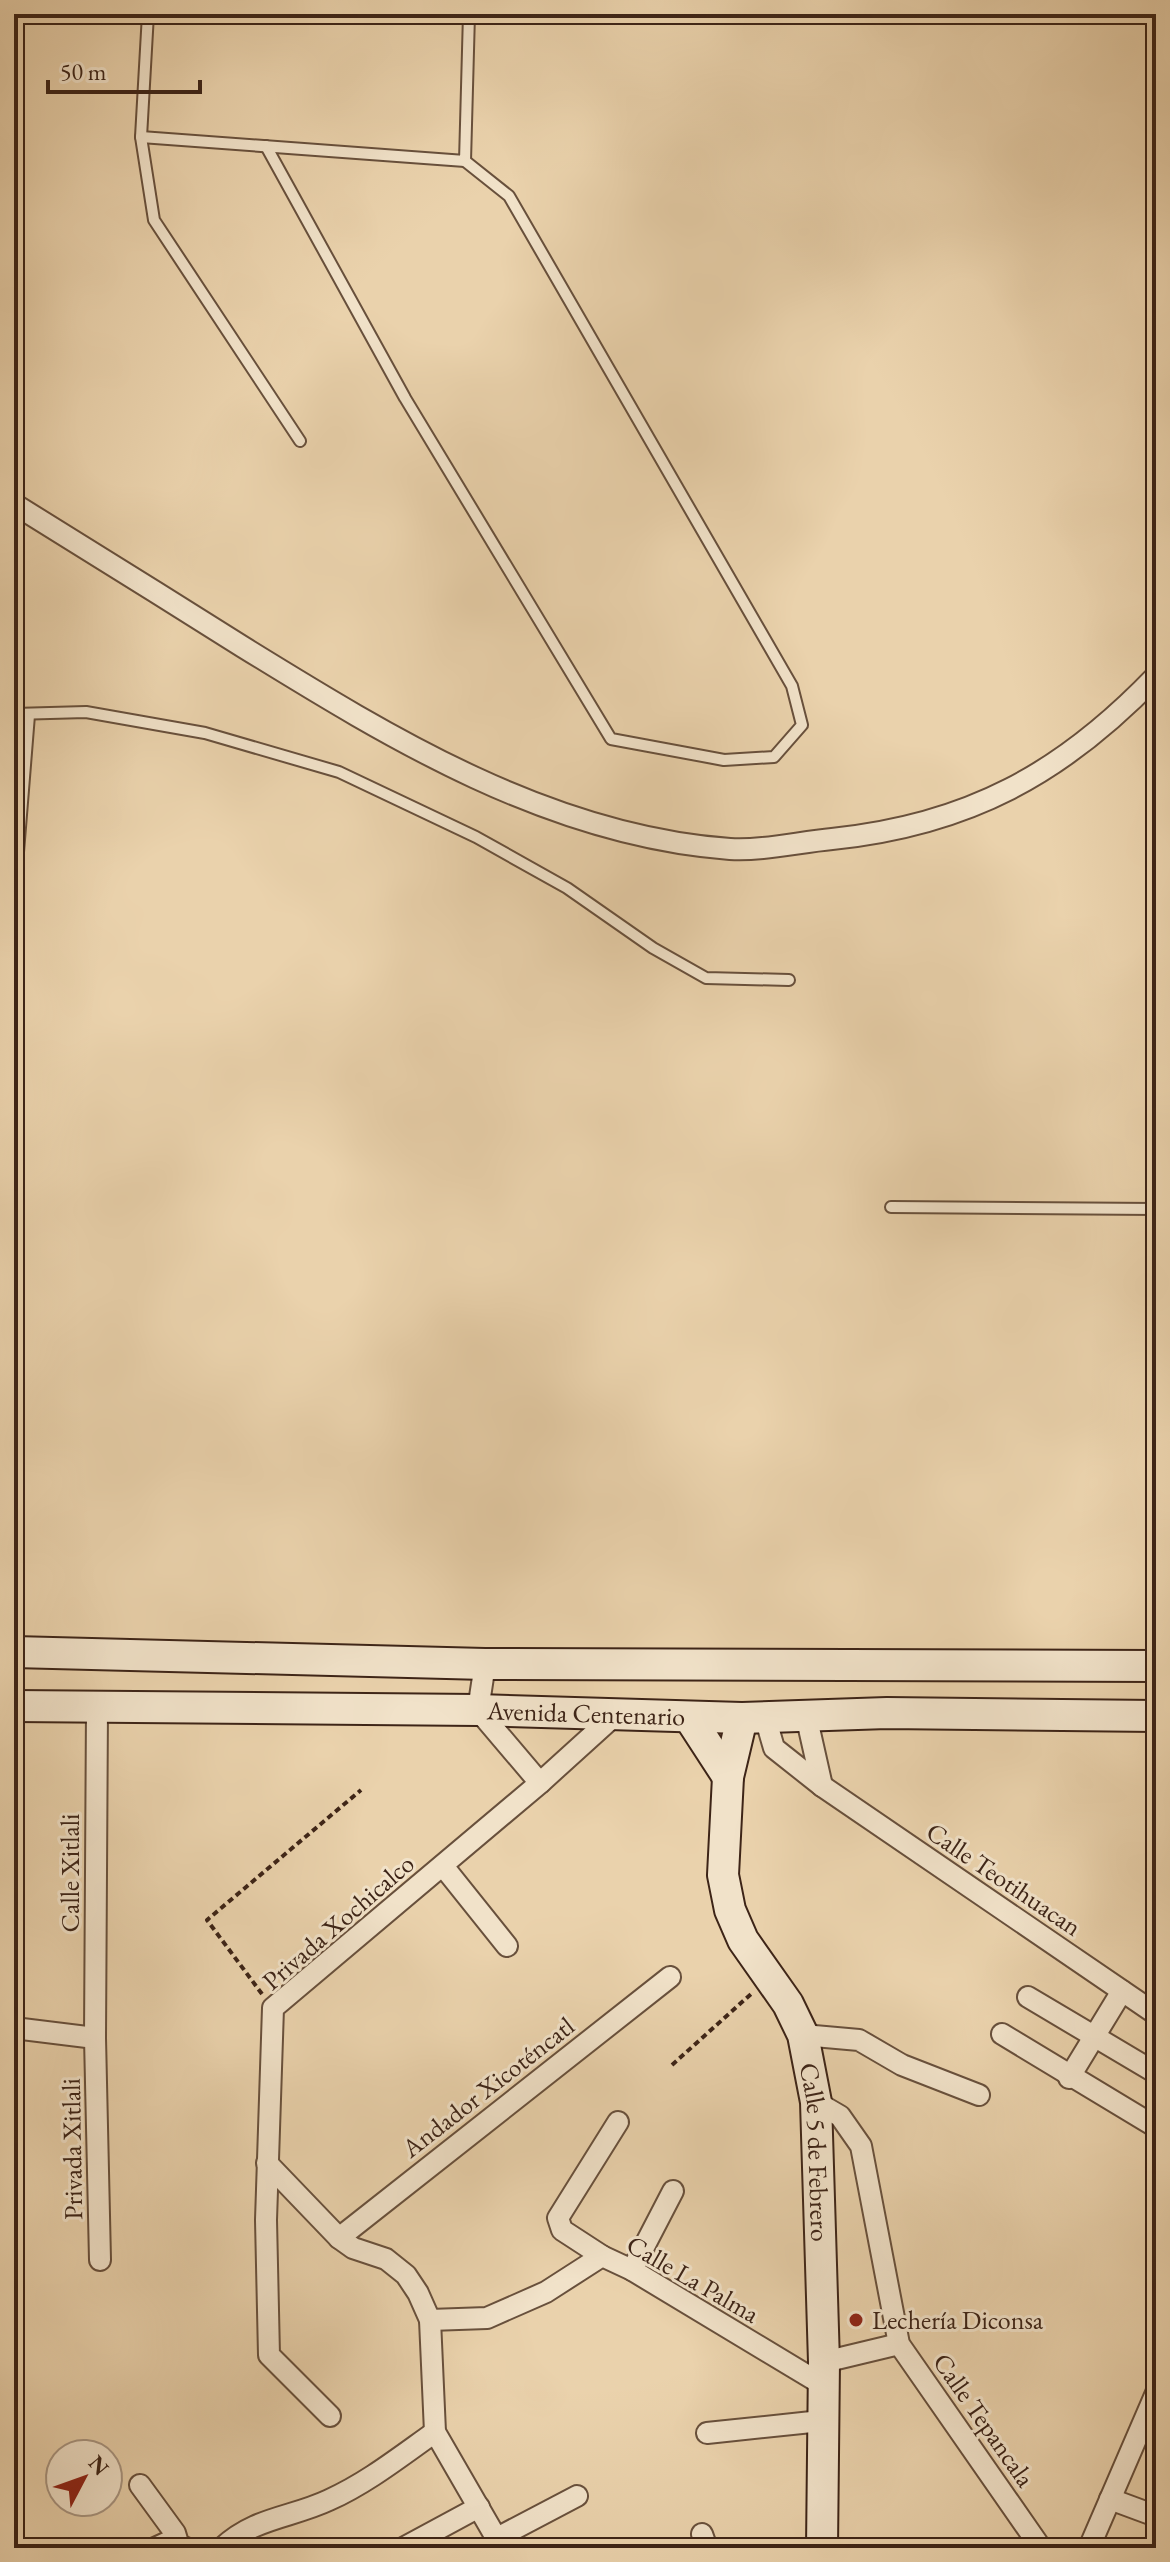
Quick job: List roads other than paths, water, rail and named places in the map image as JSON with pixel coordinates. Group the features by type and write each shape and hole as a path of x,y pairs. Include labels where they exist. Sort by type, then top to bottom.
{"street":[{"path":"14,504 355,716 490,786 573,817 629,833 717,847 732,849 802,842 920,826 1018,788 1095,734 1156,676"},
{"name":"Avenida Centenario","path":"14,1652 485,1664 1156,1666"},
{"path":"485,1664 478,1710 540,1783"},
{"path":"887,1713 889,1666"},
{"name":"Avenida Centenario","path":"14,1706 478,1710 689,1717 887,1713 1156,1716"},
{"name":"Calle Xitlali","path":"95,2038 97,1708"},
{"name":"Privada Xochicalco","path":"330,2416 269,2355 267,2163 273,2008 540,1783 615,1715"},
{"path":"806,1715 822,1786"},
{"path":"689,1717 728,1777"},
{"name":"Calle 5 de Febrero","path":"754,1717 728,1777 723,1875 730,1910 743,1940 803,2035 816,2102 823,2373 822,2548"},
{"name":"Calle Teotihuacan","path":"754,1717 774,1748 822,1786 1156,2014"},
{"path":"443,1866 507,1946"},
{"name":"Andador Xicoténcatl","path":"339,2238 670,1977"},
{"path":"1069,2078 1122,1991"},
{"path":"1028,1997 1156,2073"},
{"path":"14,2028 95,2038"},
{"path":"1002,2034 1069,2078 1156,2127"},
{"path":"803,2035 859,2040 902,2065 979,2095"},
{"name":"Privada Xitlali","path":"95,2038 100,2260"},
{"name":"Calle Tepancala","path":"816,2102 840,2116 861,2146 899,2344 1041,2548"},
{"path":"602,2256 562,2230 558,2218 618,2122"},
{"path":"267,2163 339,2238 353,2248 386,2259 406,2275 430,2320 435,2432 499,2543 577,2496"},
{"path":"632,2270 673,2191"},
{"name":"Calle La Palma","path":"430,2320 487,2318 546,2292 602,2256 823,2373"},
{"path":"823,2373 899,2344"},
{"path":"1089,2548 1156,2393"},
{"path":"707,2433 821,2421"},
{"path":"222,2548 254,2525 327,2501 371,2477 435,2432"},
{"path":"140,2485 182,2546"},
{"path":"1110,2499 1156,2516"},
{"path":"403,2548 479,2507"},
{"path":"155,2548 168,2542 182,2546"}],"lane":[{"path":"148,14 141,137 154,220 300,441"},
{"path":"465,161 469,14"},
{"path":"141,137 266,146 465,161 509,196 792,686 802,725 774,757 724,760 611,739 405,398 266,146"},
{"path":"14,714 86,712 205,733 339,772 476,837 567,888 653,948 706,978 789,980"},
{"path":"14,902 29,715"},
{"path":"891,1207 1156,1209"}],"place":[{"name":"Lechería Diconsa","path":"856,2320"}]}
